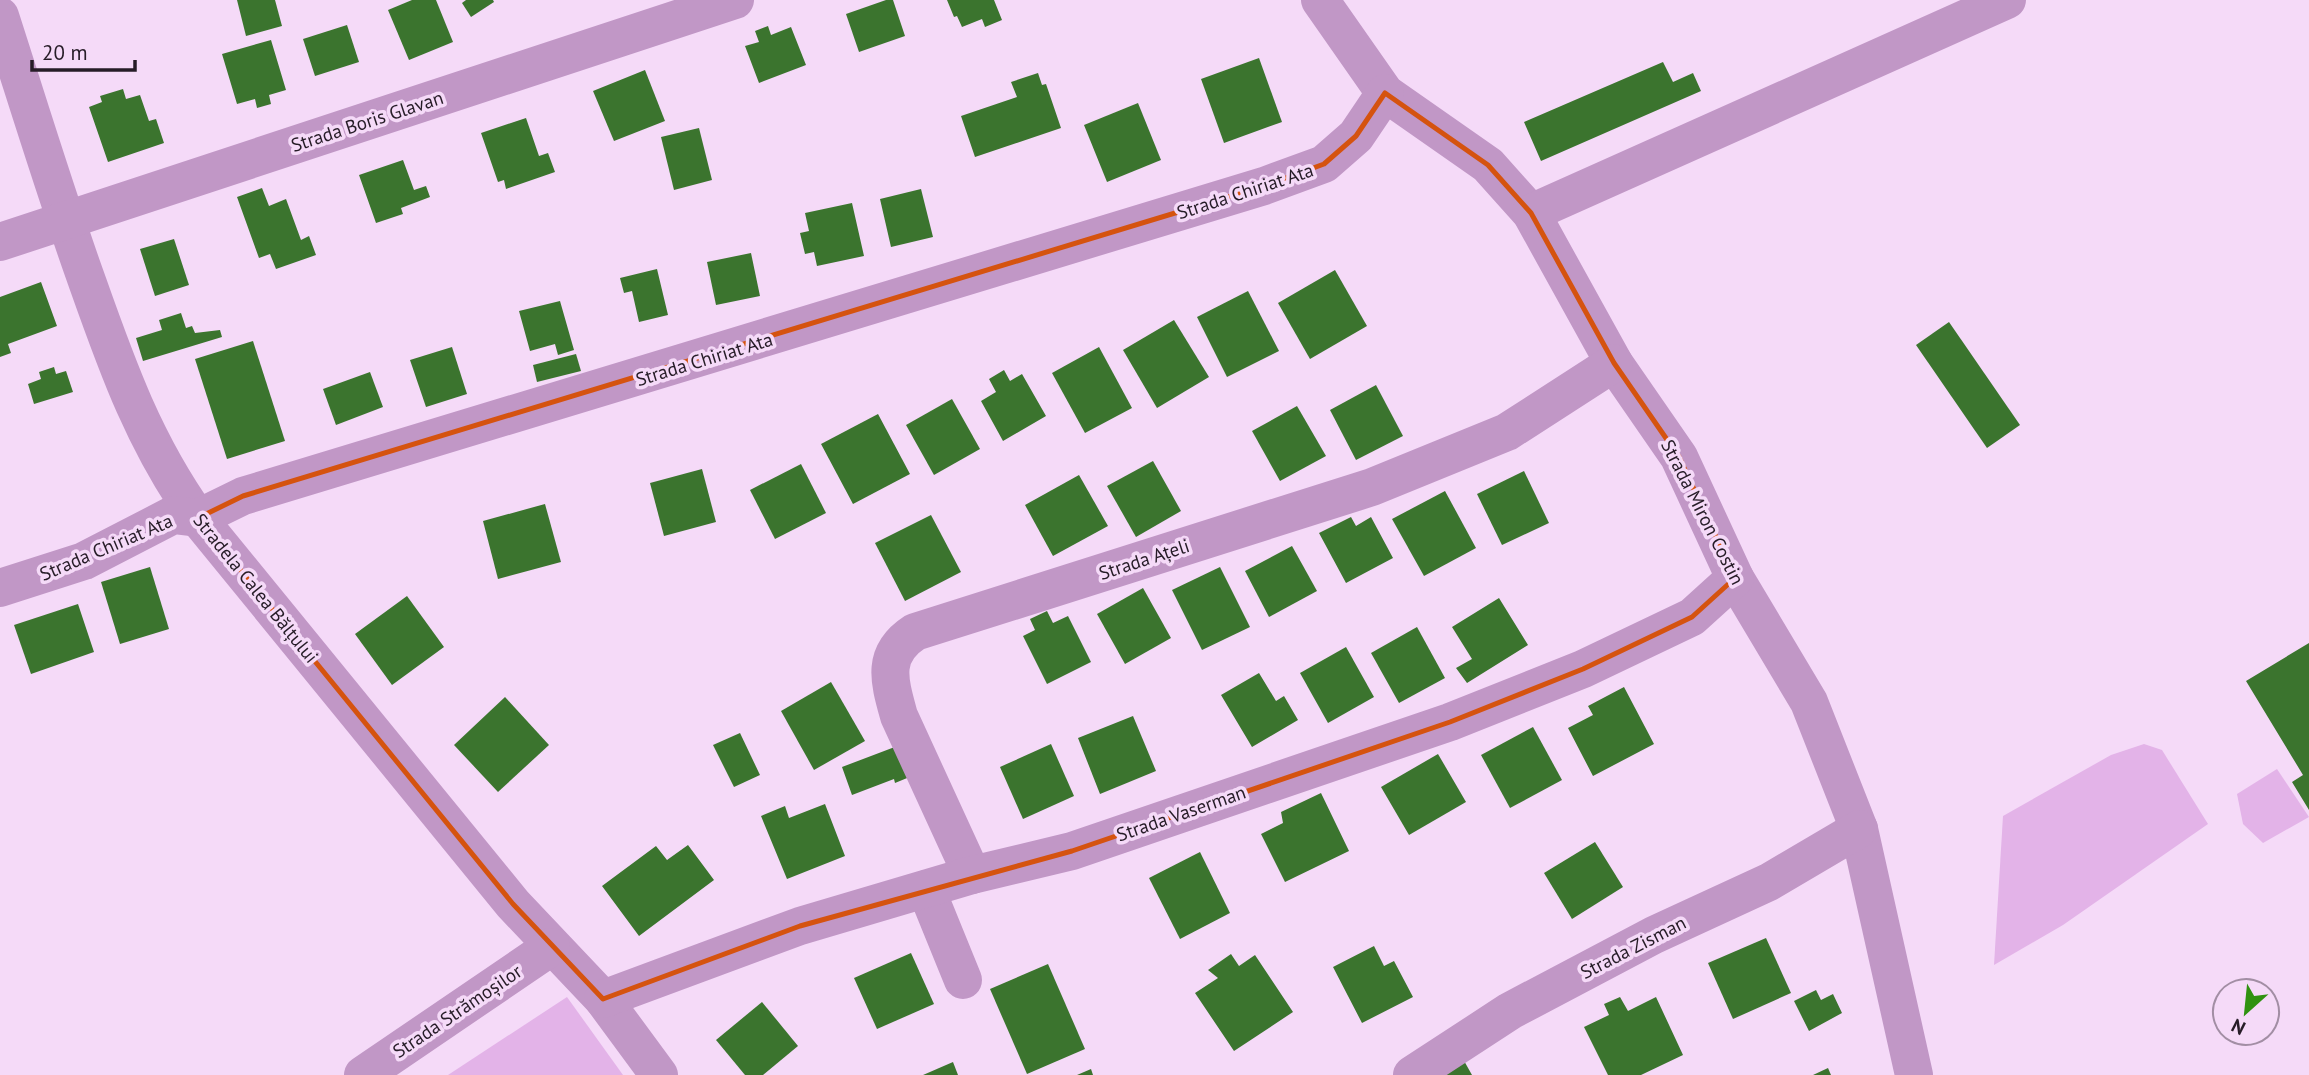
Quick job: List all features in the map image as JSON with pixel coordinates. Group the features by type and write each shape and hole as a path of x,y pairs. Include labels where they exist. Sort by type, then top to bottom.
{"street":[{"name":"Strada Boris Glavan","path":"0,242 735,0"},
{"name":"Strada Miron Costin","path":"1320,0 1384,93 1488,165 1531,213 1614,363 1679,457 1735,578 1810,702 1859,829 1914,1075"},
{"path":"1531,213 2007,0"},
{"name":"Stradela Calea Bălțului","path":"0,16 65,220 126,393 173,484 198,518 551,947 603,999 659,1075"},
{"name":"Strada Chiriat Ata","path":"0,588 83,561 173,515 198,518 243,496 773,338 1264,186 1324,164 1356,136 1384,93"},
{"name":"Strada Ațeli","path":"972,875 899,716 892,692 891,657 899,642 915,632 1372,487 1507,432 1614,363"},
{"name":"Strada Vaserman","path":"603,999 800,926 972,875 1072,851 1450,722 1583,669 1692,617 1735,578"},
{"name":"Strada Zisman","path":"1412,1075 1510,1011 1654,935 1769,882 1859,829"},
{"path":"926,889 963,980"},
{"name":"Strada Strămoșilor","path":"363,1075 551,947"}],"highlighted area":[{"path":"1385,93 1488,165 1531,213 1614,363 1679,457 1735,578 1692,617 1583,669 1450,722 1072,851 800,926 603,999 513,904 198,518 243,496 1264,186 1324,164 1356,136"}],"shaded area":[{"path":"2144,744 2162,750 2208,824 2063,925 1994,965 2003,816 2111,755"},
{"path":"2277,769 2309,817 2263,843 2243,824 2237,794"},
{"path":"567,997 623,1075 448,1075"}],"building":[{"path":"237,0 275,0 282,26 246,36"},
{"path":"412,0 436,0 453,42 409,60 388,10"},
{"path":"466,0 494,2 471,17 462,3"},
{"path":"893,0 905,36 859,52 846,14"},
{"path":"947,0 994,0 1002,20 985,27 982,19 962,27 957,16 954,17"},
{"path":"347,25 359,62 315,76 303,39"},
{"path":"768,26 771,35 791,27 806,65 759,83 745,46 759,42 755,31"},
{"path":"271,40 286,90 269,95 271,104 257,108 255,99 237,104 222,54"},
{"path":"1259,58 1282,122 1224,143 1201,79"},
{"path":"1663,62 1673,82 1693,73 1701,91 1541,161 1524,122"},
{"path":"645,70 665,121 614,141 593,91"},
{"path":"1038,73 1042,85 1046,84 1061,128 975,157 961,116 1017,97 1011,82"},
{"path":"123,89 126,99 140,95 149,121 156,119 164,143 108,162 89,107 102,102 100,96"},
{"path":"1138,103 1161,160 1107,182 1084,125"},
{"path":"526,118 539,156 548,153 555,172 506,189 504,180 498,182 481,133"},
{"path":"699,128 712,180 674,190 661,137"},
{"path":"403,160 414,190 426,186 430,197 401,208 403,214 376,223 359,175"},
{"path":"262,188 269,206 286,199 301,240 309,236 316,255 276,269 270,254 259,258 237,197"},
{"path":"921,189 933,237 891,247 880,199"},
{"path":"852,203 864,256 817,266 814,252 805,254 800,233 809,231 805,213"},
{"path":"174,239 189,285 155,296 140,249"},
{"path":"751,253 760,296 716,305 707,262"},
{"path":"657,269 668,315 639,322 632,291 624,293 620,278"},
{"path":"1335,270 1367,326 1310,359 1278,303"},
{"path":"41,282 57,326 8,344 11,353 0,357 0,297"},
{"path":"1248,291 1279,351 1227,377 1197,317"},
{"path":"560,301 574,350 558,355 555,344 530,351 519,311"},
{"path":"181,313 186,328 192,326 195,333 220,330 222,337 143,361 136,338 162,330 159,320"},
{"path":"1174,320 1209,377 1157,408 1123,350"},
{"path":"1949,322 2020,425 1987,448 1916,345"},
{"path":"253,341 285,441 227,459 195,359"},
{"path":"452,347 467,394 426,407 410,360"},
{"path":"1099,347 1132,408 1085,433 1052,373"},
{"path":"576,354 581,371 537,382 533,365"},
{"path":"54,367 56,374 66,371 73,392 34,404 28,384 41,379 39,372"},
{"path":"1004,370 1010,381 1022,374 1046,416 1003,441 981,401 996,392 989,379"},
{"path":"370,372 383,407 336,425 323,389"},
{"path":"1376,385 1403,436 1356,460 1330,410"},
{"path":"952,399 980,449 934,475 906,425"},
{"path":"1297,406 1326,456 1280,481 1252,431"},
{"path":"878,414 910,474 853,504 821,444"},
{"path":"1153,461 1181,511 1136,537 1107,486"},
{"path":"801,464 826,513 775,539 750,490"},
{"path":"702,469 716,522 664,536 650,483"},
{"path":"1524,471 1549,523 1502,545 1477,494"},
{"path":"1079,475 1108,526 1053,556 1025,505"},
{"path":"1445,491 1476,548 1424,576 1392,519"},
{"path":"545,504 561,562 498,579 483,521"},
{"path":"931,515 961,572 905,601 875,543"},
{"path":"1351,517 1356,526 1371,517 1393,558 1346,583 1319,533"},
{"path":"1292,546 1317,591 1269,617 1245,571"},
{"path":"150,567 169,629 120,644 101,582"},
{"path":"1220,567 1250,627 1202,650 1172,590"},
{"path":"1143,588 1171,638 1125,664 1097,614"},
{"path":"407,596 444,647 392,685 355,634"},
{"path":"1499,598 1528,645 1467,683 1456,668 1472,659 1452,627"},
{"path":"78,604 94,652 31,674 14,625"},
{"path":"1047,611 1053,623 1068,616 1091,662 1047,684 1023,636 1035,630 1030,619"},
{"path":"1417,627 1445,678 1399,703 1371,653"},
{"path":"2309,643 2309,810 2292,782 2303,775 2246,681"},
{"path":"1346,647 1374,697 1328,723 1300,673"},
{"path":"1259,673 1276,701 1284,696 1298,720 1252,747 1221,695"},
{"path":"831,682 865,741 814,770 781,711"},
{"path":"1624,687 1654,744 1593,776 1568,728 1593,715 1588,706"},
{"path":"505,697 549,745 498,792 454,745"},
{"path":"1133,716 1156,771 1100,794 1078,738"},
{"path":"1533,727 1562,780 1510,808 1481,755"},
{"path":"740,733 760,775 734,787 713,745"},
{"path":"1051,744 1074,796 1023,819 1000,767"},
{"path":"900,745 912,776 895,783 894,779 852,795 842,767"},
{"path":"1438,754 1466,802 1409,835 1381,787"},
{"path":"1321,793 1349,851 1285,882 1261,834 1283,823 1281,812"},
{"path":"825,804 845,856 787,879 761,816 785,806 789,818"},
{"path":"1595,842 1623,887 1572,919 1544,873"},
{"path":"688,845 714,880 639,936 602,886 656,846 667,860"},
{"path":"1200,852 1230,913 1180,939 1149,878"},
{"path":"1766,938 1791,993 1733,1019 1708,963"},
{"path":"1374,946 1384,966 1394,961 1413,997 1362,1023 1333,967"},
{"path":"911,953 934,1004 877,1029 854,978"},
{"path":"1231,954 1239,966 1255,955 1293,1012 1234,1051 1195,993 1218,978 1208,970"},
{"path":"1048,964 1085,1049 1027,1074 990,989"},
{"path":"1816,990 1821,1000 1833,994 1842,1013 1809,1031 1794,1001"},
{"path":"1620,997 1628,1011 1656,997 1683,1055 1641,1075 1608,1075 1584,1027 1609,1015 1604,1004"},
{"path":"762,1002 798,1046 763,1075 745,1075 716,1040"},
{"path":"1463,1059 1472,1075 1437,1075"},
{"path":"953,1062 958,1075 923,1075"},
{"path":"1828,1068 1831,1075 1813,1075"},
{"path":"1091,1069 1093,1075 1077,1075"}]}
